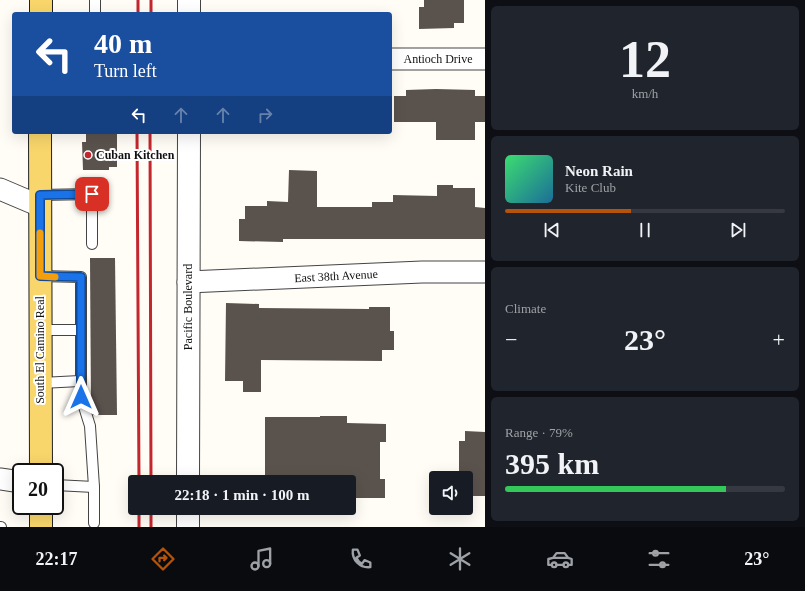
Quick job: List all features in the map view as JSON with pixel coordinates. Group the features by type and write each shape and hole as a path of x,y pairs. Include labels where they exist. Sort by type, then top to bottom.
{"main road":[{"path":"41,0 41,12"},
{"name":"South El Camino Real","path":"40,134 41,463"},
{"path":"41,515 41,527"}],"street":[{"path":"189,0 189,12"},
{"name":"Antioch Drive","path":"392,59 485,59"},
{"name":"Pacific Boulevard","path":"188,475 189,134"},
{"path":"0,189 40,201"},
{"name":"East 38th Avenue","path":"188,282 422,272 485,272"},
{"path":"0,479 12,481"},
{"path":"188,515 188,527"}],"lane":[{"path":"95,12 96,0"},
{"path":"40,201 92,194 92,244"},
{"path":"40,276 81,277 80,381 81,397 90,426 94,487 94,522"},
{"path":"40,330 81,330"},
{"path":"40,383 80,381"},
{"path":"64,485 94,487"}],"building":[{"path":"424,0 464,0 464,23 454,23 454,28 419,29 419,7 424,7"},
{"path":"406,90 475,90 475,96 485,96 485,122 475,122 475,140 436,140 436,122 394,122 394,96 406,96"},
{"path":"86,134 117,134 117,167 109,167 109,170 83,170 82,142 86,142"},
{"path":"289,170 317,171 317,207 372,207 372,202 393,202 393,195 437,196 437,185 453,185 453,188 475,188 475,207 485,208 485,239 283,239 283,242 239,241 239,219 245,219 245,206 267,206 267,201 288,202"},
{"path":"90,258 115,258 117,415 93,415 91,408"},
{"path":"226,303 259,304 259,308 369,309 369,307 390,307 390,331 394,331 394,350 382,350 382,361 261,360 261,392 243,392 243,381 225,381"},
{"path":"347,416 347,423 386,424 386,442 380,442 380,479 385,479 385,498 356,498 356,475 265,475 265,417"},
{"path":"465,431 485,432 485,496 473,496 473,471 459,471 459,441 465,441"}],"railway":[{"path":"138,0 138,12"},
{"path":"151,0 151,12"},
{"path":"137,134 139,475"},
{"path":"150,134 151,475"},
{"path":"139,515 139,527"},
{"path":"151,515 151,527"}],"slow traffic":[{"path":"40,233 40,276 55,277"}],"place":[{"name":"Cuban Kitchen","path":"88,155"}],"route":[{"path":"81,397 81,277 40,276 40,195 92,194"}]}
